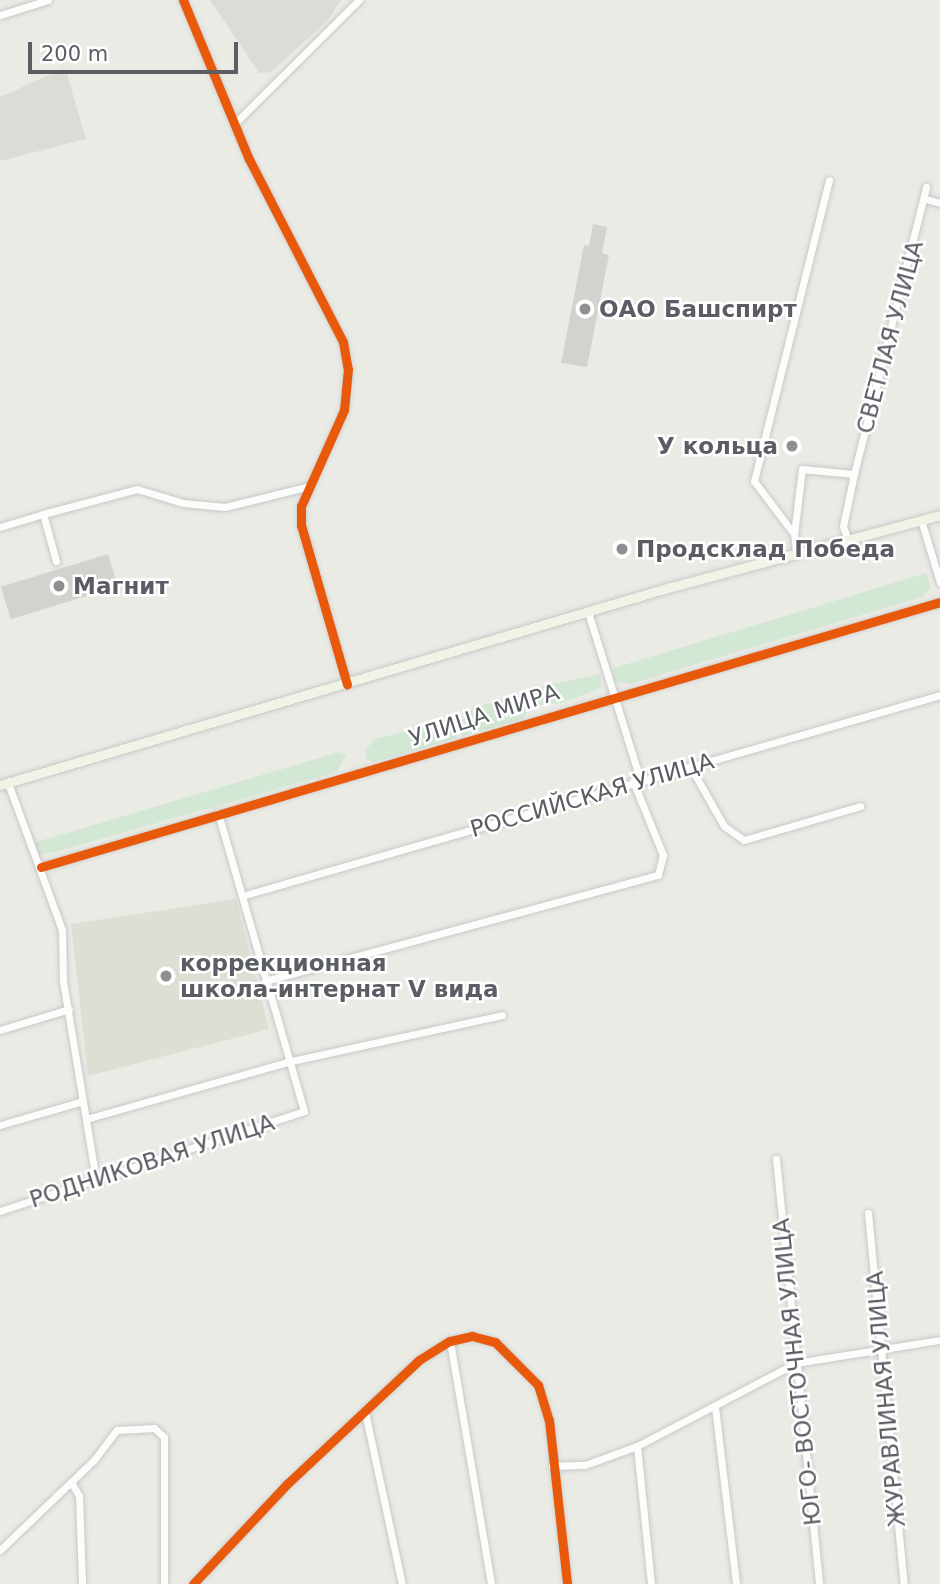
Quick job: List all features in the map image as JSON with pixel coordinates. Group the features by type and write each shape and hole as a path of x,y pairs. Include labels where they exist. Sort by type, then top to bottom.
{"main road":[{"path":"4,784 588,612 940,514"}],"street":[{"path":"0,15 48,0"},
{"path":"0,527 137,489 183,503 225,507 310,486 319,477 344,410 346,355 331,314 235,123 183,0"},
{"path":"235,123 359,0"},
{"path":"794,534 754,481 829,180"},
{"name":"СВЕТЛАЯ УЛИЦА","path":"847,538 843,526 854,474 926,199 926,187"},
{"path":"926,199 940,203"},
{"path":"796,552 794,534 802,469 854,474"},
{"path":"310,486 301,525 347,684"},
{"path":"43,514 56,561"},
{"path":"921,520 940,582"},
{"name":"УЛИЦА МИРА","path":"41,867 613,694 940,602"},
{"path":"265,981 658,875 663,855 636,780 588,612"},
{"name":"РОССИЙСКАЯ УЛИЦА","path":"245,895 636,780 940,695"},
{"path":"690,765 724,826 744,840 860,806"},
{"path":"4,784 41,867 62,930 69,1009 96,1181"},
{"path":"218,813 245,895 287,1062"},
{"path":"0,1030 69,1009"},
{"path":"86,1119 287,1062 502,1014"},
{"name":"РОДНИКОВАЯ УЛИЦА","path":"0,1211 304,1111 287,1062"},
{"path":"0,1125 83,1101"},
{"name":"ЮГО- ВОСТОЧНАЯ УЛИЦА","path":"776,1159 819,1584"},
{"name":"ЖУРАВЛИНАЯ УЛИЦА","path":"868,1213 904,1584"},
{"path":"192,1584 286,1485 419,1360 450,1341 472,1336 495,1342 538,1385 549,1420 567,1584"},
{"path":"552,1466 585,1465 637,1446 796,1363 940,1340"},
{"path":"450,1341 491,1584"},
{"path":"715,1407 736,1584"},
{"path":"365,1412 402,1584"},
{"path":"0,1550 71,1482 117,1430 154,1428 164,1437 164,1584"},
{"path":"637,1446 651,1584"},
{"path":"71,1482 79,1496 82,1584"}],"shaded area":[{"path":"210,0 341,0 328,20 271,72 259,73"},
{"path":"65,68 86,139 0,161 0,97"},
{"name":"коррекционная школа-интернат V вида","path":"236,899 269,1029 88,1076 71,924"}],"green space":[{"path":"926,573 931,587 922,597 630,684 613,681 614,668"},
{"path":"601,674 601,688 562,703 531,706 523,719 462,736 458,732 457,738 374,762 366,759 365,750 375,739 450,720 458,725 474,707 516,697 525,704 526,694 537,687"},
{"path":"339,752 346,755 337,772 52,853 39,854 35,848 36,842"}],"building":[{"name":"ОАО Башспирт","path":"593,224 607,227 602,253 609,255 587,367 561,363 584,245 589,246"},
{"name":"Магнит","path":"108,554 118,587 11,619 1,587"}],"cycle path":[{"path":"183,0 249,159 343,342 348,369 344,410 301,506 301,525 347,684"},
{"path":"41,867 940,602"},
{"path":"193,1584 287,1484 419,1360 450,1341 472,1336 495,1342 538,1385 549,1420 567,1584"}],"place":[{"name":"ОАО Башспирт","path":"585,309"},
{"name":"У кольца","path":"792,446"},
{"name":"Продсклад Победа","path":"622,549"},
{"name":"Магнит","path":"59,586"},
{"name":"коррекционная школа-интернат V вида","path":"166,976"}]}
